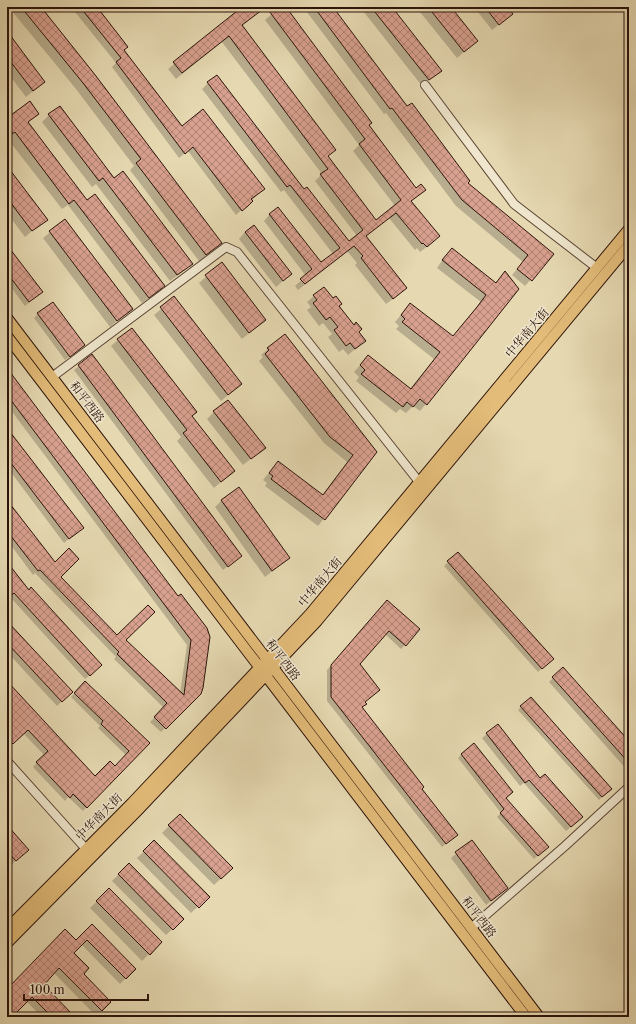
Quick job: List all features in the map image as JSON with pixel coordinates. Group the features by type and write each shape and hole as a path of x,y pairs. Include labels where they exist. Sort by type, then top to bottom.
{"main road":[{"name":"中华南大街","path":"7,943 139,809 266,668 629,229"},
{"name":"中华南大街","path":"7,929 266,668 317,621 629,245"},
{"name":"和平西路","path":"7,318 526,1017"},
{"name":"和平西路","path":"7,336 471,928 539,1017"}],"street":[{"path":"425,85 514,204 597,268"},
{"path":"52,377 226,247 237,252 420,483"},
{"path":"7,761 86,850"},
{"path":"471,928 565,846 629,787"}],"building":[{"path":"21,7 41,7 96,76 222,243 206,255 136,163 141,159 83,83"},
{"path":"80,7 97,7 128,47 124,50 182,126 203,109 265,189 251,199 253,201 242,211 193,147 185,154 116,62 121,58"},
{"path":"242,7 266,7 286,7 372,123 369,125 416,188 421,184 426,190 411,201 440,236 427,247 423,243 422,244 396,213 366,236 407,288 393,299 361,258 363,256 354,246 305,284 300,279 312,269 269,214 278,207 321,262 340,248 290,185 287,187 207,82 217,75 304,189 307,187 349,241 363,230 320,174 328,169 229,36 182,73 173,62","holes":["266,7 365,139 359,144 401,200 376,220 328,156 336,150 242,25"]},
{"path":"314,7 333,7 407,106 412,103 470,181 468,183 554,254 532,281 517,269 528,255 462,200 392,108 390,109"},
{"path":"371,7 392,7 442,71 429,80"},
{"path":"428,7 451,7 478,41 464,52"},
{"path":"485,7 507,7 513,14 499,25"},
{"path":"7,31 45,82 33,91 7,57"},
{"path":"30,101 39,114 28,122 87,200 95,194 165,286 149,298 74,200 69,204 15,132 7,137 7,118"},
{"path":"60,106 114,178 123,171 193,264 177,275 103,178 99,181 48,114"},
{"path":"7,166 48,220 32,231 7,198"},
{"path":"65,219 133,309 117,321 49,231"},
{"path":"254,225 292,274 283,281 245,232"},
{"path":"7,245 43,292 29,302 7,273"},
{"path":"452,248 496,283 505,271 519,289 427,405 420,399 413,407 407,402 403,407 361,374 365,370 360,365 368,355 411,389 440,352 402,322 405,319 401,315 410,303 453,336 477,307 486,295 442,260"},
{"path":"222,262 266,320 249,333 205,275"},
{"path":"324,287 333,298 336,296 342,304 339,306 354,325 356,322 362,329 359,332 366,341 355,349 350,343 346,346 334,330 338,327 330,317 326,320 313,303 317,300 313,295"},
{"path":"174,296 242,384 228,395 160,307"},
{"path":"53,302 85,345 70,357 37,313"},
{"path":"132,328 197,412 192,416 235,471 221,482 183,433 187,430 117,339"},
{"path":"285,334 377,452 325,520 271,479 273,476 269,473 278,461 323,495 353,455 330,437 265,354 269,350 267,348"},
{"path":"92,354 242,556 228,567 78,365"},
{"path":"7,368 178,596 181,594 207,628 210,637 201,694 166,729 154,717 167,703 117,654 119,652 40,570 38,571 7,531 7,500 55,562 69,548 79,559 61,577 117,635 148,605 155,612 126,640 184,695 191,640 7,395"},
{"path":"228,400 266,448 251,459 213,411"},
{"path":"7,428 84,528 69,539 7,458"},
{"path":"239,487 290,558 272,571 221,500"},
{"path":"458,552 554,659 542,669 447,561"},
{"path":"7,562 29,590 31,587 102,665 90,676 14,593 7,599"},
{"path":"387,600 420,629 406,646 389,631 360,664 380,690 365,702 367,704 362,707 424,787 422,789 458,835 446,844 331,697 331,665"},
{"path":"7,621 73,692 62,702 7,643"},
{"path":"563,667 629,741 629,763 552,677"},
{"path":"7,681 95,776 110,761 115,766 129,751 101,724 103,721 74,693 85,681 150,743 87,808 73,794 70,798 36,762 48,751 28,730 13,744 7,738"},
{"path":"531,697 612,789 602,797 520,706"},
{"path":"498,724 540,778 545,774 583,817 571,827 529,780 525,783 486,733"},
{"path":"474,743 513,792 506,798 549,847 538,856 500,813 504,809 461,754"},
{"path":"180,814 233,868 221,879 168,825"},
{"path":"7,825 29,850 16,861 7,851"},
{"path":"154,840 210,897 199,908 143,851"},
{"path":"472,840 508,888 491,901 455,852"},
{"path":"129,863 184,919 173,930 118,874"},
{"path":"109,888 162,942 150,955 96,901"},
{"path":"92,924 136,969 126,979 87,940 74,953 89,968 84,974 111,1002 102,1011 59,968 44,985 75,1017 52,1017 32,997 12,1017 7,1017 7,989 65,929 76,940"}]}
